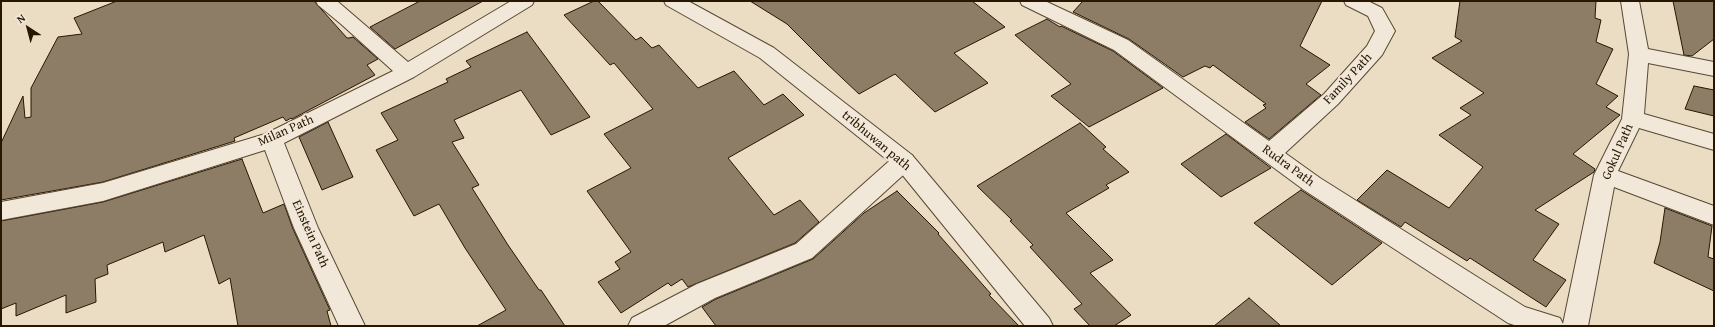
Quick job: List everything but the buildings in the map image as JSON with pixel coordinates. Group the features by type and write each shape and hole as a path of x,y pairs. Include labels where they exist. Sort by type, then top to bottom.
{"street":[{"path":"325,1 348,19 407,72"},
{"name":"Milan Path","path":"1,211 103,192 272,140 407,72 525,1"},
{"name":"tribhuwan path","path":"673,1 767,53 904,161 1040,326"},
{"name":"Rudra Path","path":"1029,1 1121,46 1312,184 1517,315 1551,326"},
{"name":"Family Path","path":"1270,153 1331,99 1375,50 1384,31 1375,12 1353,1"},
{"name":"Gokul Path","path":"1575,326 1605,175 1633,119 1639,54 1630,1"},
{"path":"1639,54 1714,69"},
{"path":"1633,119 1714,142"},
{"name":"Einstein Path","path":"272,140 306,228 352,326"},
{"path":"641,326 706,291 804,251 904,161"},
{"path":"1605,175 1714,216"}]}
